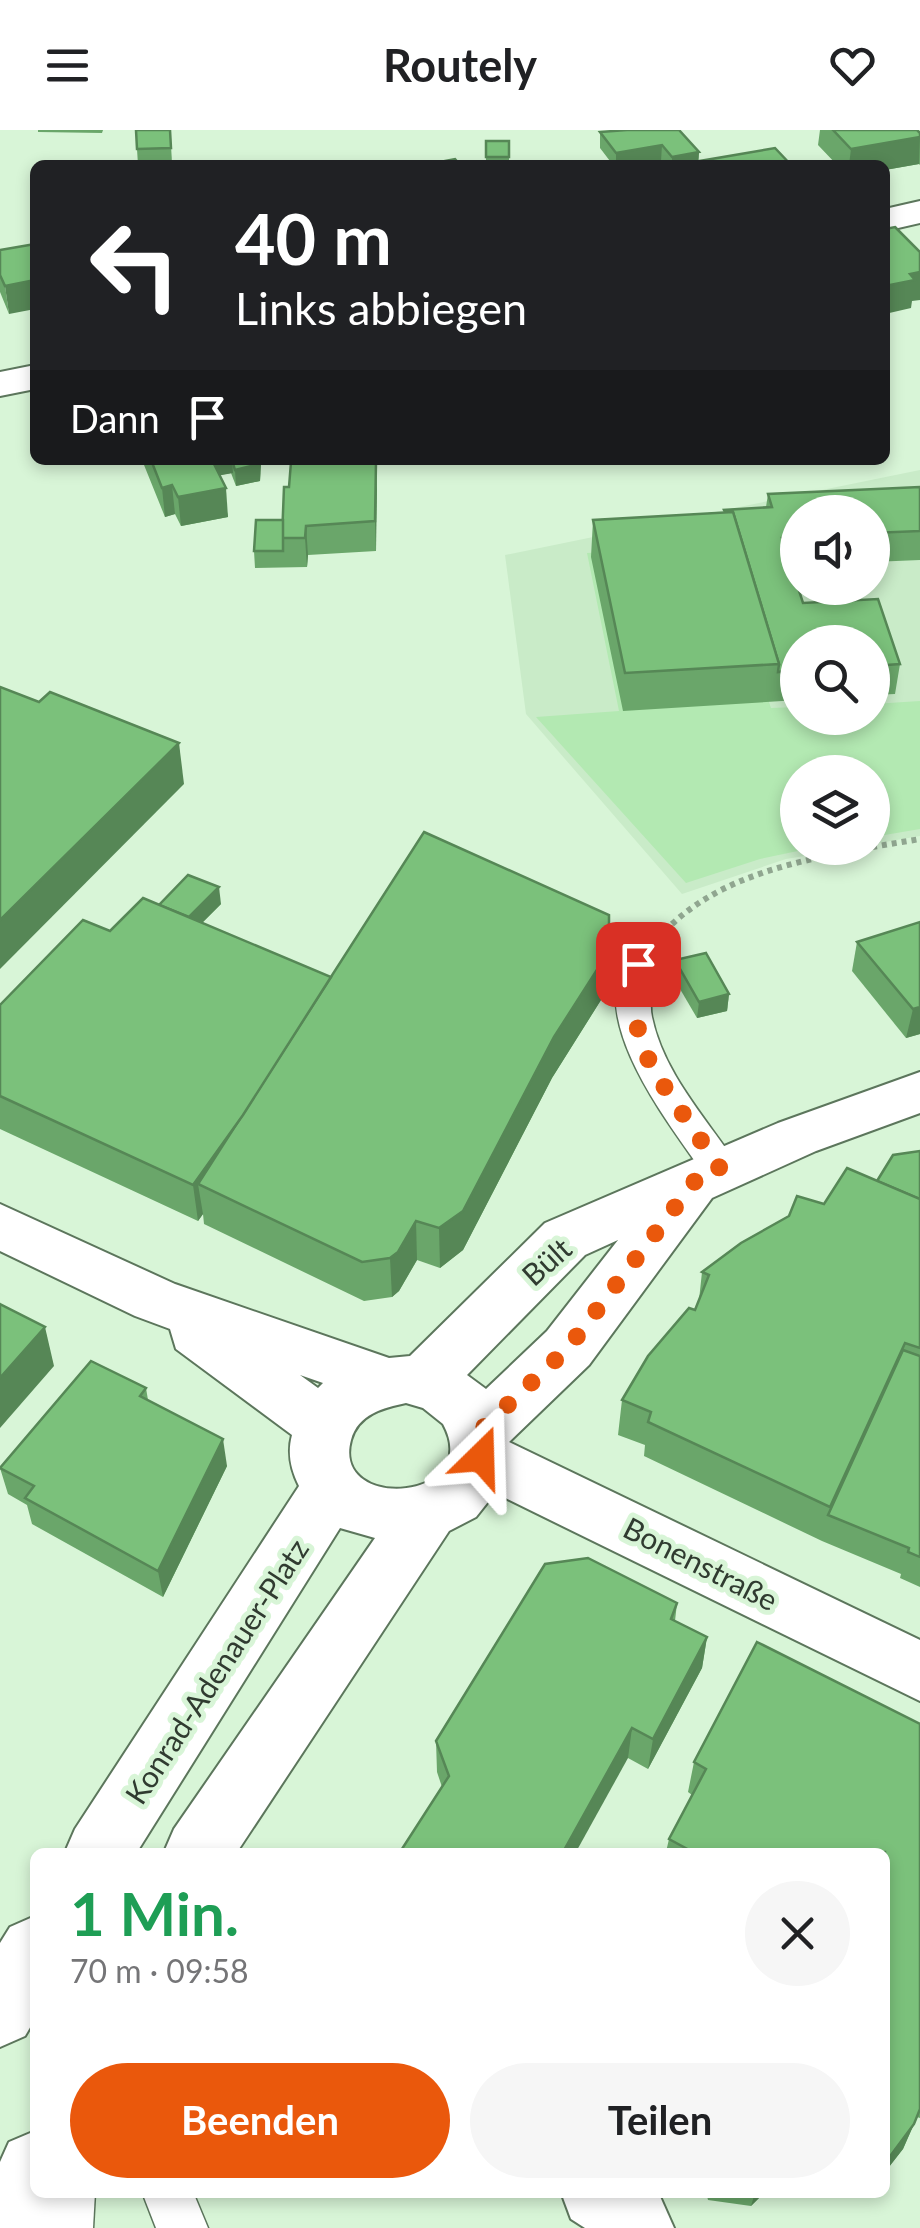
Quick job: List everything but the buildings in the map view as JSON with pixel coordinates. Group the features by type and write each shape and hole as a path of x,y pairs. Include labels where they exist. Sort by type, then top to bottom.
{"street":[{"path":"890,219 920,212"},
{"path":"0,384 30,378"},
{"name":"Bült","path":"403,1380 565,1239 708,1175 920,1092"},
{"path":"403,1380 346,1396 323,1425 318,1447 322,1469 332,1488 350,1504 396,1517 428,1512 457,1497 472,1480 480,1445 568,1348 708,1175"},
{"path":"0,1226 154,1300 458,1398 470,1412 480,1445"},
{"path":"154,1300 323,1425"},
{"name":"Bonenstraße","path":"480,1445 920,1672"},
{"name":"Konrad-Adenauer-Platz","path":"102,1848 332,1488"},
{"path":"201,1848 428,1512"},
{"path":"18,2228 30,2186"},
{"path":"607,2198 625,2210 636,2228"}],"lane":[{"path":"638,964 633,1014 651,1067 708,1175"},
{"path":"67,2228 69,2198"},
{"path":"169,2198 182,2228"}],"path":[{"path":"890,844 920,839"},
{"path":"638,964 684,910 712,894 793,865"}],"shaded area":[{"path":"920,470 920,836 890,841 890,755 780,755 780,861 682,894 526,714 505,555 780,499 780,605 890,605 890,495 798,495"},
{"path":"724,546 789,625 780,625 780,676 768,699 771,708 780,708 780,735 890,735 890,703 920,701 920,829 890,834 890,755 780,755 780,855 686,883 536,717 619,711 587,553"}],"route":[{"path":"481,1457 479,1432 568,1348 695,1181 721,1170 651,1067 633,1014 638,964"}]}
